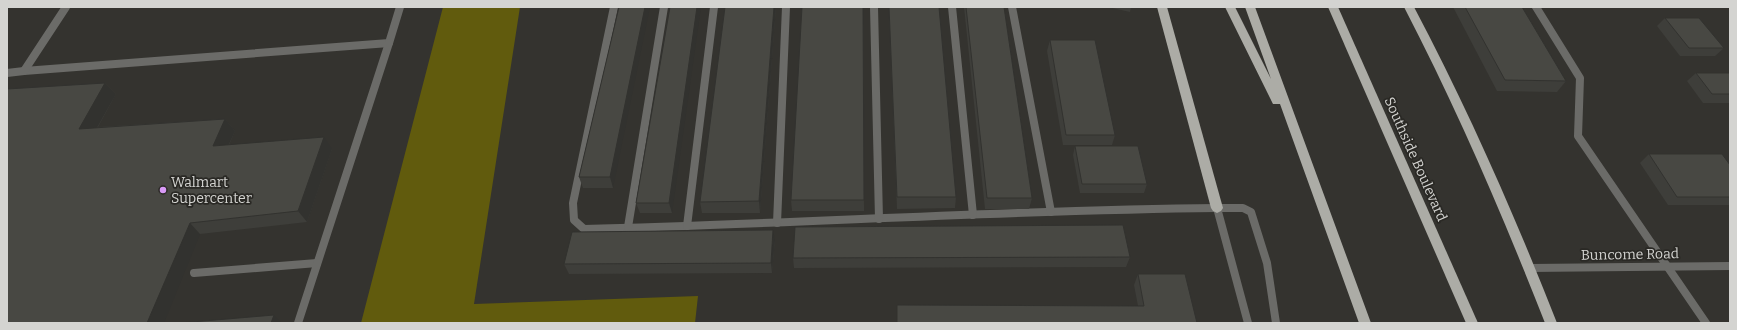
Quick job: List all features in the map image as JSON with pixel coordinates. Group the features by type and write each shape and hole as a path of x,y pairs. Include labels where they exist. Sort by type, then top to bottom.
{"highway":[{"path":"1162,7 1217,208"},
{"path":"1230,7 1299,145"},
{"path":"1250,7 1365,323"},
{"name":"Southside Boulevard","path":"1333,7 1472,323"},
{"path":"1410,7 1430,45 1530,268 1551,323"}],"street":[{"path":"24,71 66,7"},
{"path":"298,323 400,7"},
{"path":"614,7 573,203 574,220 584,229 973,216 1117,209 1243,208 1251,212 1267,263 1276,323"},
{"path":"628,227 664,7"},
{"path":"687,226 714,7"},
{"path":"777,223 786,7"},
{"path":"874,7 879,219"},
{"path":"952,7 973,216"},
{"path":"1012,7 1051,212"},
{"path":"1536,7 1580,78 1578,136 1669,266 1706,323"},
{"path":"7,73 389,43"},
{"path":"1217,208 1248,323"},
{"path":"194,273 317,263"},
{"name":"Buncome Road","path":"1530,268 1730,266"}],"shaded area":[{"path":"443,7 520,7 474,304 698,296 695,323 361,323"}],"building":[{"path":"619,7 645,7 610,177 579,177"},
{"path":"670,7 697,7 669,203 636,203"},
{"path":"725,7 774,7 759,201 700,202"},
{"path":"802,7 863,7 864,200 791,200"},
{"path":"889,7 939,7 956,197 897,197"},
{"path":"966,7 1004,7 1032,198 987,198"},
{"path":"1465,7 1522,7 1566,81 1505,80"},
{"path":"1665,18 1699,18 1724,48 1689,48"},
{"path":"1050,40 1095,40 1115,135 1066,135"},
{"path":"1696,73 1730,73 1730,94 1712,94"},
{"name":"Walmart Supercenter","path":"105,83 79,129 225,119 213,146 324,137 298,211 190,223 147,323 7,323 7,89"},
{"path":"1075,146 1138,146 1147,184 1082,184"},
{"path":"1649,154 1722,154 1730,165 1730,197 1677,197"},
{"path":"1123,225 1130,257 793,258 795,227"},
{"path":"773,230 771,263 564,264 572,232"},
{"path":"1138,274 1185,274 1197,323 897,323 897,305 1144,306"},
{"path":"274,315 271,323 180,323"}],"place":[{"name":"Walmart Supercenter","path":"163,190"}]}
